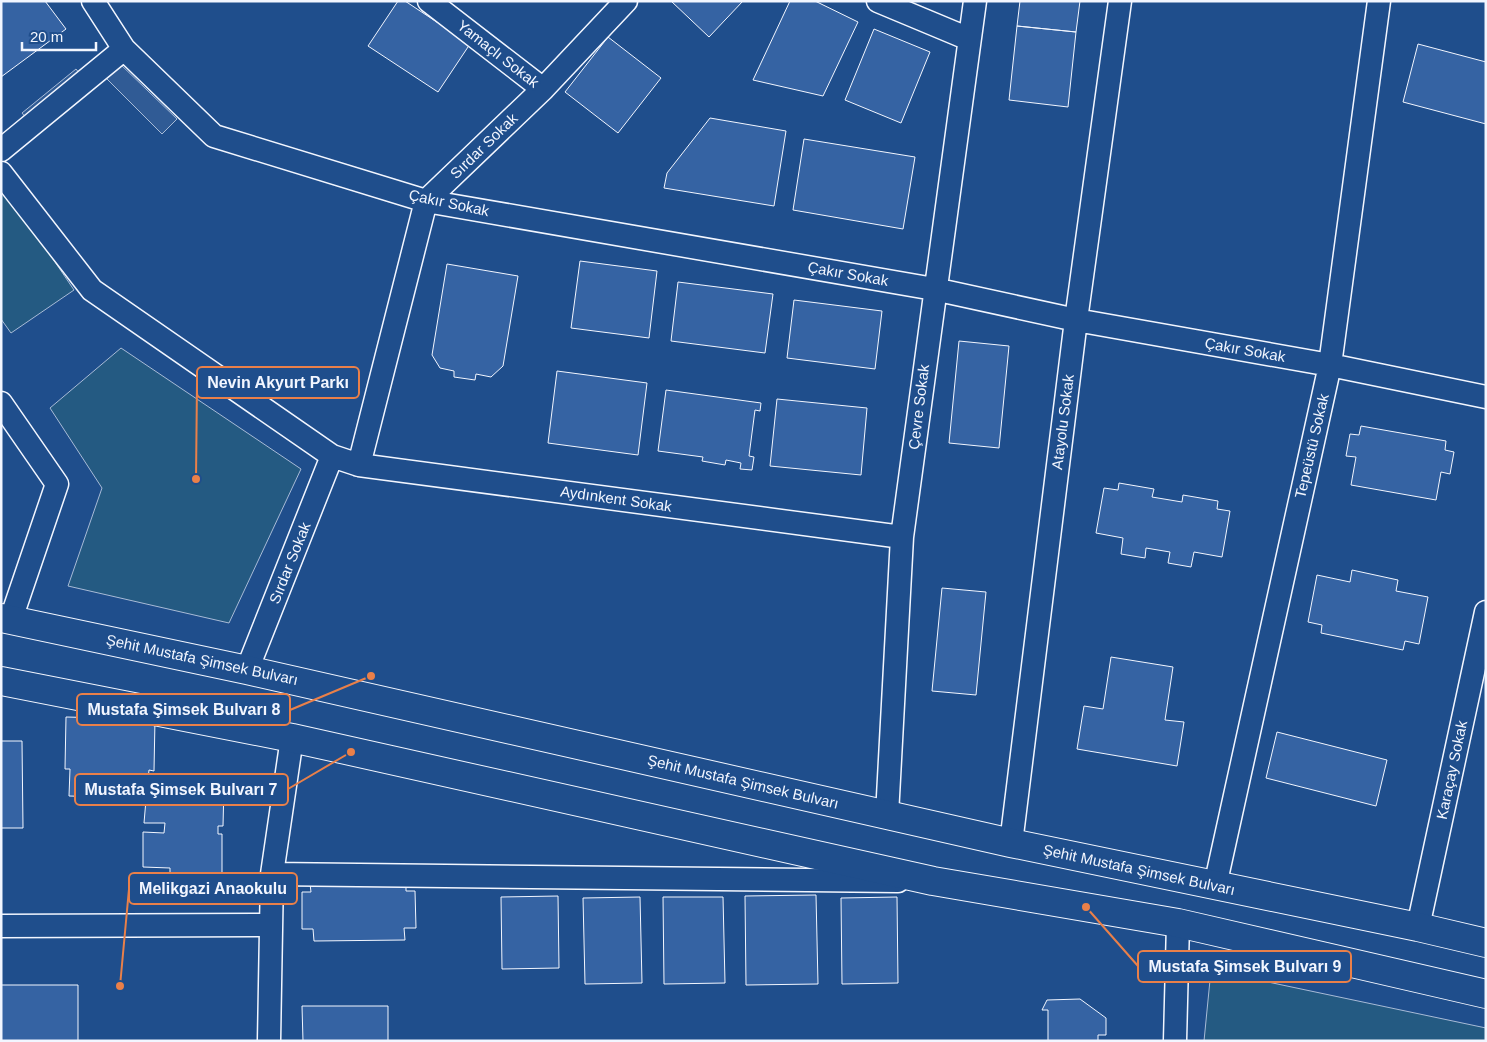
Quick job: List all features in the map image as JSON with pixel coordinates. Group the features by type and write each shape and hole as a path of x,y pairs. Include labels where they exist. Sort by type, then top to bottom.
{"main road":[{"name":"Şehit Mustafa Şimsek Bulvarı","path":"6,618 247,670 1011,843 1418,927 1486,943"},
{"path":"1,681 292,738 933,881 1178,923 1486,994"}],"street":[{"path":"1,150 124,49 93,1"},
{"name":"Yamaçlı Sokak","path":"429,1 543,89"},
{"name":"Sırdar Sokak","path":"426,201 543,89 626,1"},
{"path":"878,1 969,39"},
{"name":"Çevre Sokak","path":"888,814 902,537 934,290 975,1"},
{"name":"Atayolu Sokak","path":"1011,843 1076,320 1120,1"},
{"name":"Tepeüstü Sokak","path":"1215,886 1330,365 1379,1"},
{"name":"Çakır Sokak","path":"124,49 214,136 426,201 934,290 1076,320 1330,365 1486,397"},
{"name":"Aydınkent Sokak","path":"1,173 92,290 332,456 359,465 902,537"},
{"path":"359,465 426,201"},
{"path":"1,403 57,484 6,618"},
{"name":"Sırdar Sokak","path":"247,670 332,456"},
{"name":"Karaçay Sokak","path":"1418,927 1486,612"},
{"path":"269,1041 272,874 292,738"},
{"path":"272,874 933,881"},
{"path":"1175,1041 1178,923"},
{"path":"1,926 271,925"}],"shaded area":[{"path":"117,61 177,119 162,134 103,75"},
{"path":"76,69 88,84 36,130 22,113"},
{"path":"1,182 74,290 11,333 1,319"},
{"path":"121,348 301,469 229,623 68,586 102,488 50,408"},
{"path":"1211,970 1486,1028 1486,1041 1204,1041"}],"building":[{"path":"1,1 45,1 66,29 1,77"},
{"path":"398,1 405,1 470,44 438,92 368,46"},
{"path":"671,1 743,1 709,37"},
{"path":"790,1 815,1 858,22 823,96 753,80"},
{"path":"1020,1 1080,1 1076,32 1017,26"},
{"path":"1017,26 1076,32 1068,107 1009,100"},
{"path":"874,29 930,52 901,123 845,100"},
{"path":"608,37 661,78 618,133 565,92"},
{"path":"1418,44 1486,62 1486,124 1403,102"},
{"path":"710,118 786,131 774,206 664,188 667,173"},
{"path":"804,139 915,157 903,229 793,210"},
{"path":"580,261 657,271 649,338 571,328"},
{"path":"447,264 518,276 503,366 491,377 476,374 475,380 454,377 454,371 440,368 432,355"},
{"path":"678,282 773,294 765,353 671,341"},
{"path":"794,300 882,311 875,369 787,358"},
{"path":"959,341 1009,346 999,448 949,443"},
{"path":"557,371 647,383 638,455 548,443"},
{"path":"666,390 761,403 760,411 755,410 749,456 754,457 752,470 740,469 741,463 726,460 725,465 702,461 703,457 658,451"},
{"path":"777,399 867,408 861,475 770,466"},
{"path":"1361,426 1446,441 1445,450 1454,452 1450,474 1441,472 1436,500 1351,485 1356,457 1346,456 1350,434 1359,435"},
{"path":"1119,483 1154,489 1152,497 1182,502 1183,495 1218,501 1217,509 1230,511 1222,557 1194,552 1191,567 1168,563 1170,552 1146,548 1145,558 1121,554 1123,538 1096,533 1104,488 1118,490"},
{"path":"1352,570 1398,580 1396,591 1428,597 1419,644 1405,641 1403,650 1321,633 1322,625 1308,622 1317,575 1350,582"},
{"path":"942,588 986,592 976,695 932,691"},
{"path":"1111,657 1173,667 1165,720 1184,722 1177,766 1077,749 1084,706 1103,709"},
{"path":"66,717 106,718 106,723 115,723 115,718 155,719 154,771 149,770 146,798 114,797 114,776 105,776 105,797 69,796 70,769 65,769"},
{"path":"1277,732 1387,760 1376,806 1266,778"},
{"path":"1,741 22,741 23,828 1,828"},
{"path":"172,784 224,785 223,826 218,826 218,834 222,834 222,874 170,873 170,868 143,867 143,832 164,833 165,823 144,823 147,788 172,789"},
{"path":"406,883 406,891 415,891 416,928 404,928 405,940 314,941 313,929 302,929 302,892 311,892 310,884"},
{"path":"816,895 818,984 746,985 745,896"},
{"path":"558,896 559,968 502,969 501,897"},
{"path":"640,897 642,983 585,984 583,898"},
{"path":"663,897 723,897 725,983 664,984"},
{"path":"897,897 898,983 842,984 841,898"},
{"path":"1,985 78,985 78,1041 1,1041"},
{"path":"1080,999 1106,1018 1106,1035 1098,1035 1098,1041 1048,1041 1048,1010 1042,1010 1047,1000"},
{"path":"302,1006 388,1006 388,1041 303,1041"}],"place":[{"name":"Nevin Akyurt Parkı","path":"196,479"},
{"name":"Mustafa Şimsek Bulvarı 8","path":"371,676"},
{"name":"Mustafa Şimsek Bulvarı 7","path":"351,752"},
{"name":"Mustafa Şimsek Bulvarı 9","path":"1086,907"},
{"name":"Melikgazi Anaokulu","path":"120,986"}]}
